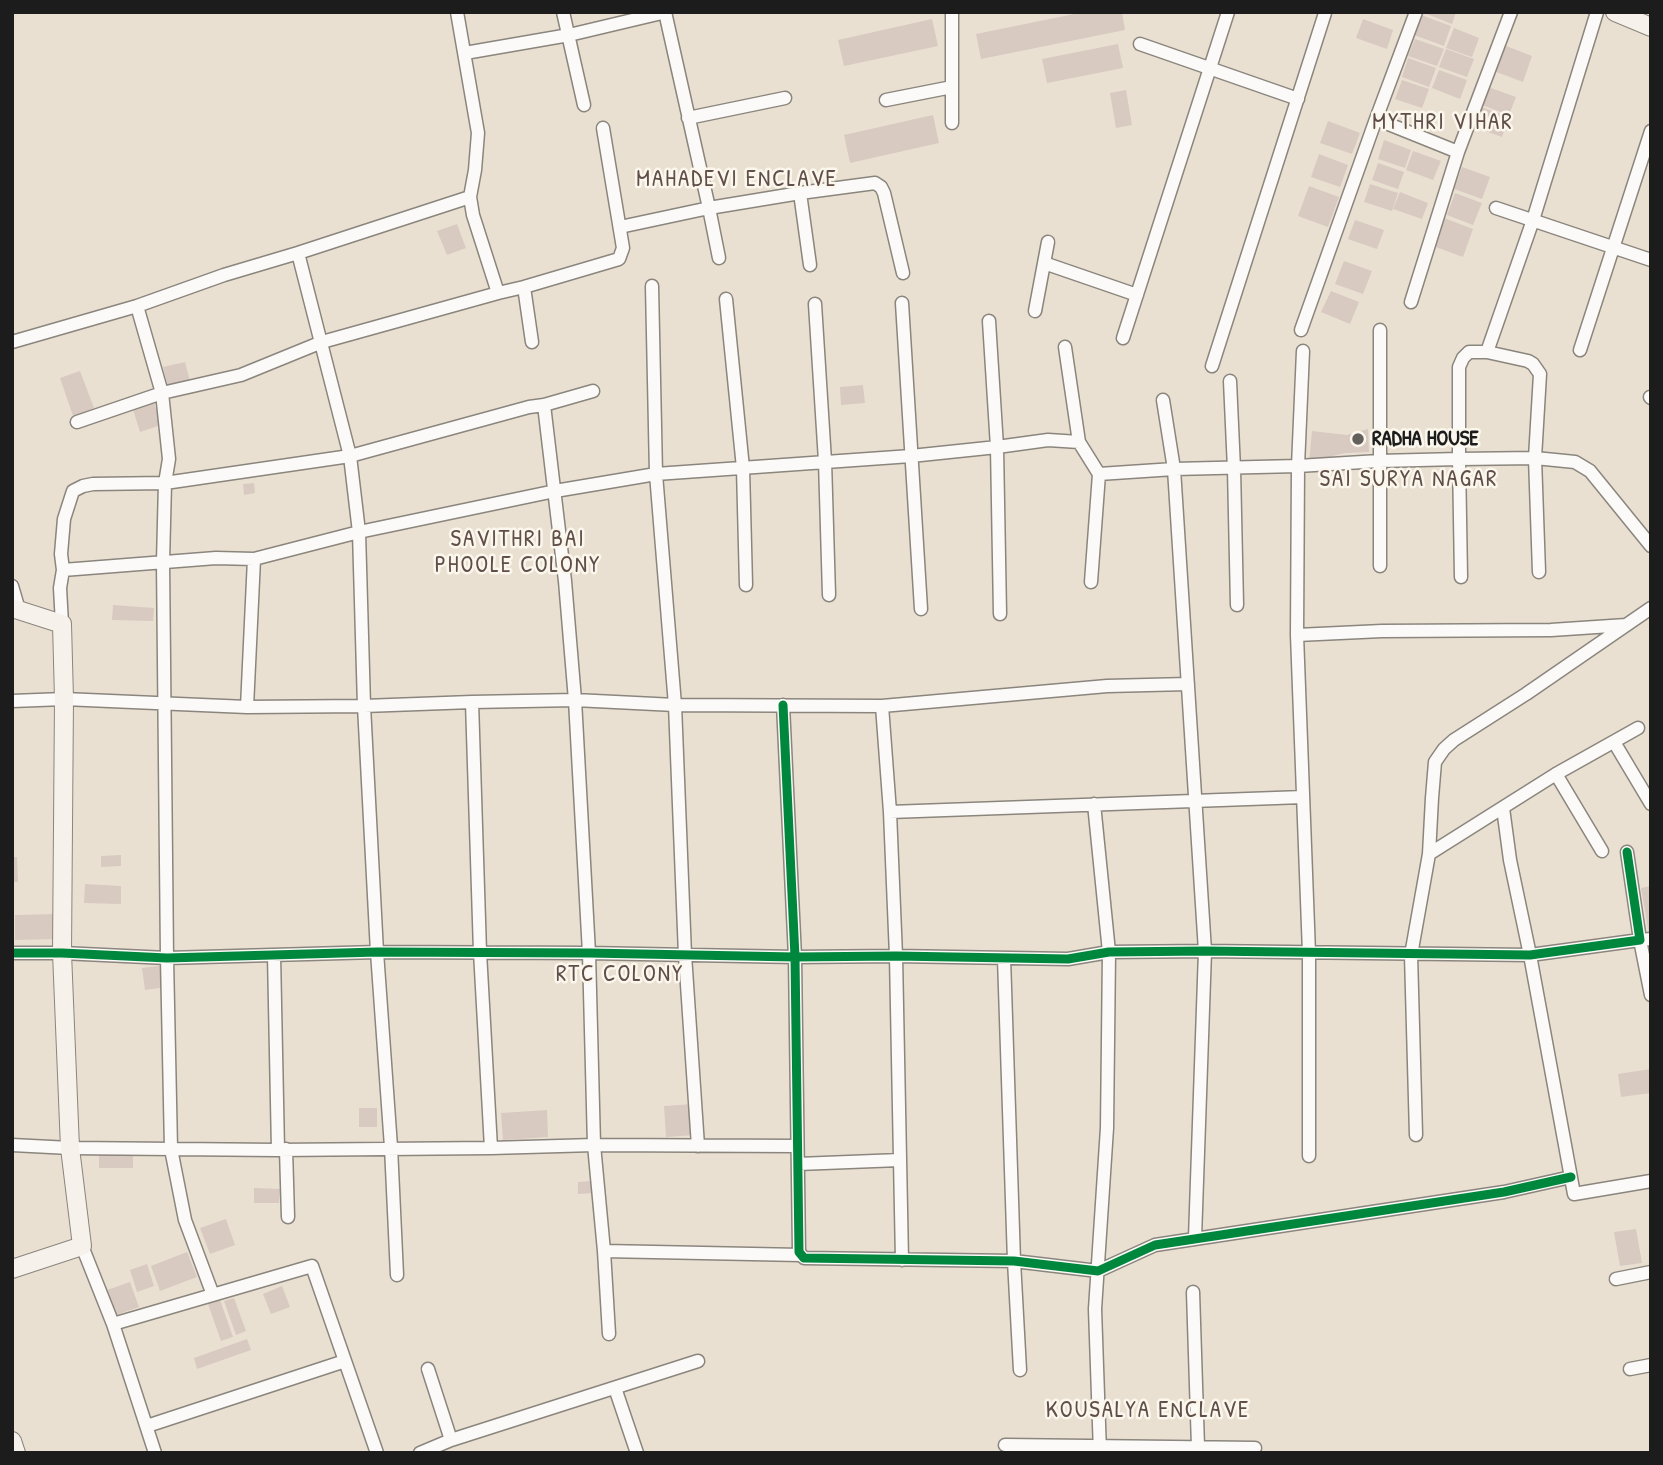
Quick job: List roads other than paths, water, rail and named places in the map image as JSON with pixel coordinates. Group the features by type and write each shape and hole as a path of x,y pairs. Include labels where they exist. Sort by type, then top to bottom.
{"street":[{"path":"457,12 478,133 470,197 473,215 498,293"},
{"path":"563,12 584,105"},
{"path":"465,53 569,35 665,12 719,258"},
{"path":"952,12 952,123"},
{"path":"1123,338 1228,12"},
{"path":"1301,330 1416,12"},
{"path":"1411,302 1458,152 1511,12"},
{"path":"1487,352 1533,220 1597,12"},
{"path":"1615,12 1651,27"},
{"path":"1212,366 1325,13"},
{"path":"1140,44 1298,99"},
{"path":"886,100 952,87"},
{"path":"688,118 785,98"},
{"path":"1376,119 1458,152"},
{"path":"77,422 162,393 241,375 322,342 619,259 623,248 603,128"},
{"path":"1580,350 1651,131"},
{"path":"620,227 800,192 875,183 884,193 903,273"},
{"path":"800,192 810,265"},
{"path":"12,342 137,306 224,275 470,197"},
{"path":"1496,208 1651,260"},
{"path":"1035,311 1048,243"},
{"path":"298,253 350,456 359,532 364,706 397,1275"},
{"path":"1044,263 1138,295"},
{"path":"652,286 656,474 675,705 685,955 698,1146"},
{"path":"524,287 532,342"},
{"path":"726,299 743,468 746,585"},
{"path":"902,303 921,609"},
{"path":"815,304 825,461 829,595"},
{"path":"137,306 162,393 169,459 165,483 163,562 172,1149 186,1220 213,1295"},
{"path":"989,321 997,447 1000,614"},
{"path":"1380,330 1380,566"},
{"path":"1065,347 1079,442 1099,474 1090,582"},
{"path":"1303,351 1298,466 1297,635 1309,953 1309,1156"},
{"path":"1461,577 1459,367 1469,352 1487,352 1528,361 1540,374 1535,458 1539,572"},
{"path":"1230,381 1237,606"},
{"path":"155,1453 113,1324 82,1246 70,1149 62,953 64,699 60,589 64,519 74,491 93,484 165,483 350,456 593,391"},
{"path":"1163,400 1174,470 1205,951 1195,1238"},
{"path":"544,405 569,619 575,700 589,953 594,1145 604,1251 608,1334"},
{"path":"63,570 216,558 254,559 359,532 555,491 656,474 911,456 1048,440 1079,442"},
{"path":"1099,474 1379,461 1535,458 1575,462 1590,471 1651,546"},
{"path":"247,707 254,559"},
{"path":"12,586 16,609 62,624"},
{"path":"1416,1135 1411,955 1429,854 1435,762 1454,740 1651,608"},
{"path":"1297,635 1382,631 1550,630 1629,625"},
{"path":"12,701 64,699 247,707 575,700 675,705 882,706 1107,686 1188,684"},
{"path":"472,702 480,952 491,1148"},
{"path":"783,705 795,957 801,1255"},
{"path":"882,706 896,956 902,1260"},
{"path":"1429,854 1556,774 1638,728"},
{"path":"1614,742 1651,804"},
{"path":"1556,774 1602,851"},
{"path":"890,812 1303,797"},
{"path":"1094,804 1110,951 1107,1128 1095,1309 1100,1450"},
{"path":"1503,808 1510,860 1531,955 1574,1194 1651,1181"},
{"path":"1627,852 1645,939 1651,995"},
{"path":"12,953 167,958 480,952 1068,959 1110,951 1531,955 1645,939"},
{"path":"274,955 282,1149 288,1217"},
{"path":"1004,958 1020,1370"},
{"path":"12,1146 70,1149 282,1149 594,1145 797,1146"},
{"path":"798,1164 900,1160"},
{"path":"604,1251 801,1255 809,1259 1014,1261 1098,1271 1155,1245 1492,1195 1571,1178"},
{"path":"12,1269 82,1246"},
{"path":"113,1324 313,1265 377,1453"},
{"path":"1616,1279 1651,1272"},
{"path":"1193,1292 1198,1447"},
{"path":"147,1426 345,1361"},
{"path":"420,1453 451,1440 698,1361"},
{"path":"1630,1368 1651,1365"},
{"path":"428,1369 451,1440"},
{"path":"615,1388 637,1453"},
{"path":"1005,1445 1100,1450 1255,1448"}],"place":[{"name":"RADHA HOUSE","path":"1358,439"}],"district":[{"name":"MYTHRI VIHAR","path":"1443,123"},
{"name":"MAHADEVI ENCLAVE","path":"737,180"},
{"name":"SAI SURYA NAGAR","path":"1409,480"},
{"name":"SAVITHRI BAI PHOOLE COLONY","path":"518,553"},
{"name":"RTC COLONY","path":"620,975"},
{"name":"KOUSALYA ENCLAVE","path":"1148,1411"}]}
